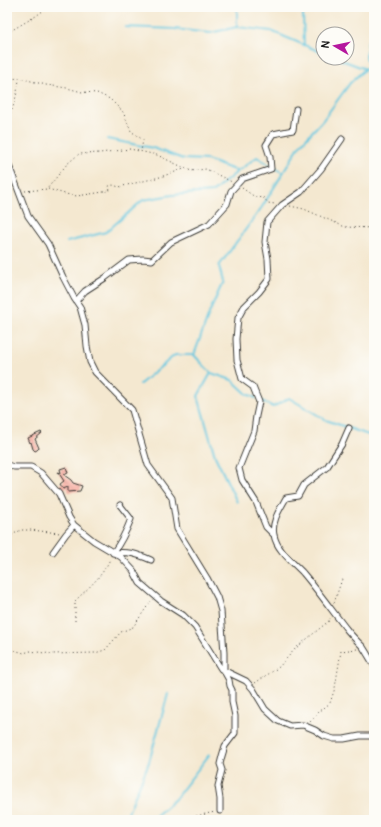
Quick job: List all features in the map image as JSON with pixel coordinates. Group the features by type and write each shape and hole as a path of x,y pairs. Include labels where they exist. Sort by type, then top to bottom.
{"street":[{"path":"76,301 85,291 129,260 152,260 172,242 209,224 227,204 231,191 242,179 271,169 270,157 266,145 273,134 293,130 296,109"},
{"path":"342,139 321,169 301,192 283,205 266,222 264,242 268,259 268,279 259,292 244,307 238,318 236,339 237,360 242,379 252,387 260,402 254,431 239,468 242,480 256,502 266,527 274,536 288,558 302,572 349,633 364,649 374,665"},
{"path":"7,156 8,163 28,216 48,244 63,277 80,306 85,324 90,362 95,372 132,410 148,465 172,498 178,529 217,597 221,611 224,671 232,690 232,702 235,716 235,733 225,746 220,764 222,770 218,786 220,811"},
{"path":"274,536 273,526 286,498 298,496 304,485 327,467 342,444 349,428"},
{"path":"7,465 31,467 41,473 59,494 68,517 74,525 94,541 121,557 133,570 140,583 161,601 183,615 195,627 221,669 246,681 253,689 265,709 278,721 290,726 307,727 324,736 334,739 374,736"},
{"path":"113,553 126,533 131,519 120,505"},
{"path":"53,552 74,525"},
{"path":"113,553 124,552 139,555 151,560"}],"path":[{"path":"7,34 48,7"},
{"path":"7,78 20,78 46,85 82,92 97,93 110,99 124,112 131,132 143,140 141,152"},
{"path":"7,121 16,100 20,78"},
{"path":"47,189 67,164 79,154 130,149 157,155 191,171 206,169 237,185 255,197 264,198 268,203 304,210 345,227 374,228"},
{"path":"7,196 19,192 47,189 77,196 110,191 109,186 113,184 119,187 160,177 185,168"},
{"path":"7,528 12,535 21,530 66,534"},
{"path":"75,621 75,601 99,577 107,566 113,553"},
{"path":"250,686 279,667 296,648 330,620 342,579"},
{"path":"7,648 24,653 30,651 52,654 96,653 105,650 121,632 134,627 155,596"},
{"path":"307,727 319,712 330,703 335,688 341,651 364,649"},
{"path":"185,820 220,811"}],"building":[{"path":"41,432 42,433 35,439 39,448 35,451 28,438"},
{"path":"66,467 68,473 64,475 73,483 82,486 80,491 68,492 68,487 63,489 60,484 64,481 58,472 61,473 60,469"}],"waterway":[{"path":"237,7 237,27 271,31 315,50"},
{"path":"304,45 303,14 305,7"},
{"path":"125,27 175,29 210,33 237,27"},
{"path":"370,71 366,56 368,42 374,30"},
{"path":"355,65 374,72"},
{"path":"67,242 106,232 143,200 172,195 213,192 257,157 283,173 300,145 323,120 350,83 365,69"},
{"path":"107,139 153,148 183,159 207,160 237,171"},
{"path":"140,384 175,355 194,355 210,311 223,282 219,266 262,207 283,173"},
{"path":"194,355 211,373 198,396 215,456 237,502"},
{"path":"211,373 232,380 247,394 256,398"},
{"path":"260,400 273,407 289,398 326,420 374,437"},
{"path":"125,820 149,762 168,694"},
{"path":"151,820 175,799 209,755"}]}
